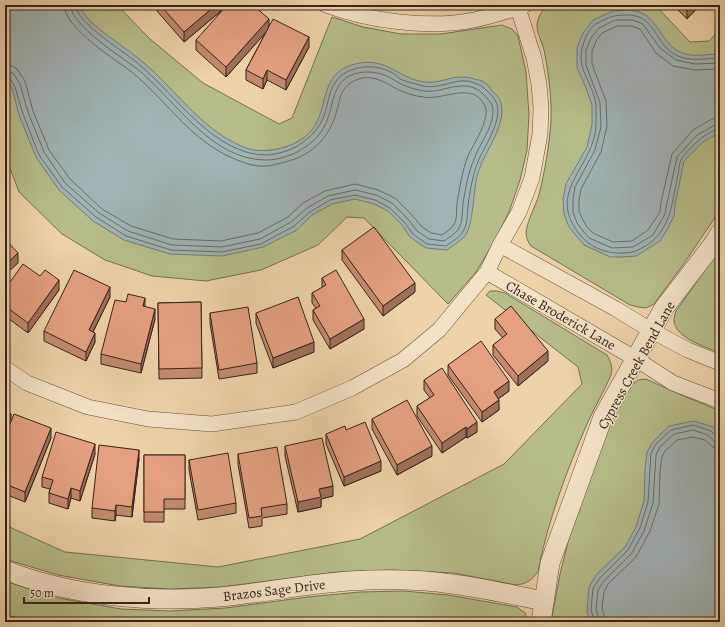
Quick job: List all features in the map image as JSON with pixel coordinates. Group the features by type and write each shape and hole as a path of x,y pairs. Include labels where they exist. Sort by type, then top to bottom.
{"street":[{"path":"5,368 27,383 88,407 148,419 212,424 296,412 352,388 403,360 439,330 487,272 500,245 519,212 532,178 540,134 541,108 539,84 534,58 521,7 473,20 429,24 380,20 326,5"},
{"name":"Cypress Creek Bend Lane","path":"541,622 550,563 603,417 652,332 664,308 714,244 720,233"},
{"path":"500,245 616,309 652,332 688,350 720,363"},
{"name":"Chase Broderick Lane","path":"487,272 636,358 673,383 720,401"},
{"name":"Brazos Sage Drive","path":"5,570 48,584 114,596 168,599 219,597 349,581 403,580 451,584 544,601"}],"green space":[{"path":"5,5 117,5 150,39 203,83 279,124 292,118 332,17 363,27 401,34 441,34 502,25 512,29 518,36 526,72 529,115 527,150 520,180 509,212 494,242 476,272 448,304 364,218 347,217 318,245 261,270 206,281 152,276 105,260 62,234 19,192 5,155"},
{"path":"549,5 655,5 690,42 709,41 720,29 720,210 685,262 654,304 646,308 630,305 531,246 527,238 527,227 541,186 551,122 549,80 544,51 537,25 538,19 544,9"},
{"path":"720,249 720,353 685,337 675,326 674,320 676,311"},
{"path":"490,291 505,293 607,355 612,367 611,375 587,424 565,478 552,515 538,571 529,581 516,585 454,573 393,570 337,572 221,587 169,589 120,586 58,575 5,559 5,525 65,552 218,567 360,539 504,464 582,384 578,367 486,295"},
{"path":"646,379 720,411 720,622 551,622 560,574 575,514 594,463 614,415 632,385 638,380"},
{"path":"5,581 58,598 121,609 170,611 225,608 360,592 404,591 448,595 517,607 525,613 528,622 5,622"}],"water":[{"path":"5,5 78,5 91,22 144,63 202,120 234,143 253,150 262,151 280,148 290,145 306,136 317,122 328,87 332,80 337,73 355,64 366,62 384,65 407,77 425,82 435,82 459,77 468,77 483,81 498,97 502,109 499,128 481,165 476,180 472,216 467,232 462,239 447,250 426,248 410,237 402,225 388,211 374,204 355,199 332,204 312,215 297,230 263,247 222,256 170,254 124,240 93,221 59,190 36,157 19,115 12,88 5,77"},
{"path":"630,10 643,14 654,23 673,48 680,52 689,55 720,54 720,132 703,142 684,161 674,216 660,241 636,256 622,257 610,257 584,245 569,227 564,214 563,199 566,184 587,147 592,125 592,105 577,68 577,48 583,33 593,20 613,11"},
{"path":"694,421 713,427 720,434 720,622 591,622 587,611 589,587 596,575 625,547 636,527 644,501 647,452 653,442 669,426"},
{"path":"5,614 29,622 5,622"}],"building":[{"path":"160,5 216,5 184,32"},
{"path":"227,5 253,5 269,19 226,67 196,40"},
{"path":"683,5 691,5 687,9"},
{"path":"273,19 309,37 286,80 267,70 263,79 246,70"},
{"path":"374,227 415,283 383,306 342,250"},
{"path":"5,239 18,253 5,265"},
{"path":"23,264 40,276 45,270 59,280 28,323 5,306 5,289"},
{"path":"74,270 110,287 89,330 95,333 86,352 44,331"},
{"path":"336,270 364,319 330,339 313,310 320,306 312,293 326,285 322,278"},
{"path":"128,294 145,298 143,306 155,309 141,364 101,354 115,300 126,302"},
{"path":"298,297 314,342 273,358 256,313"},
{"path":"201,302 202,368 159,369 158,303"},
{"path":"511,306 548,351 518,376 493,345 507,334 495,319"},
{"path":"248,307 257,363 219,370 210,313"},
{"path":"481,341 509,381 494,392 499,400 482,412 448,365"},
{"path":"442,368 477,422 467,429 466,427 442,443 417,406 434,395 424,380"},
{"path":"407,400 432,446 397,465 372,419"},
{"path":"5,410 11,414 5,422"},
{"path":"14,414 51,428 25,492 5,484 5,437"},
{"path":"365,422 381,461 344,477 326,434 345,426 346,430"},
{"path":"56,432 95,444 80,491 71,488 68,499 49,493 53,480 42,477"},
{"path":"322,438 333,486 319,489 321,497 298,502 285,446"},
{"path":"99,445 139,450 132,507 116,505 115,511 92,508"},
{"path":"277,447 287,504 261,508 262,516 249,518 238,454"},
{"path":"228,453 236,503 198,510 189,460"},
{"path":"144,455 185,455 185,499 164,499 164,512 144,512"}]}
